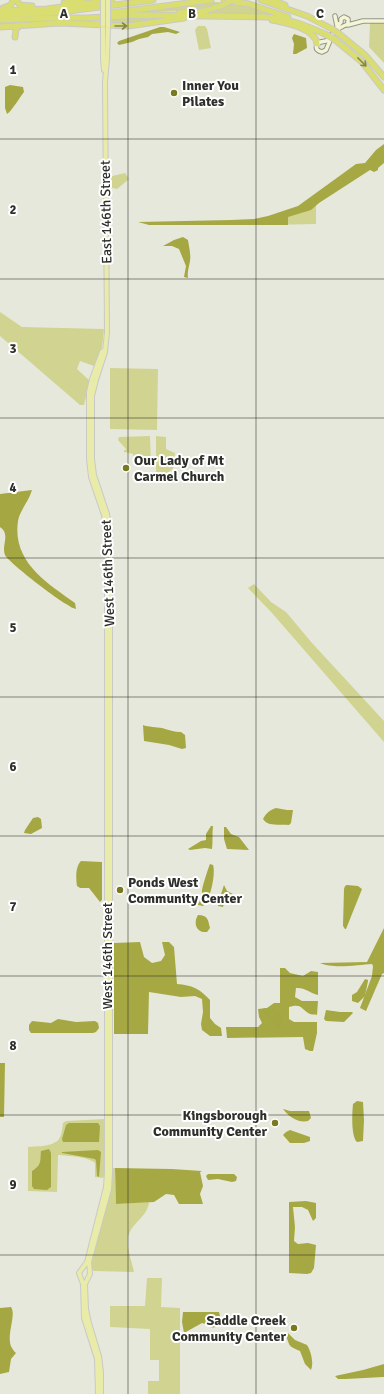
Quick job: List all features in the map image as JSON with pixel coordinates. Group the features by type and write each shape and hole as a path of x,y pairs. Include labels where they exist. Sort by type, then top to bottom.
{"highway":[{"path":"1,9 11,5 13,0"},
{"path":"16,0 18,4 22,6 37,6"},
{"path":"1,9 83,0"},
{"path":"1,9 42,9 112,0"},
{"path":"87,9 130,0"},
{"path":"0,15 52,13 153,0"},
{"path":"0,20 97,14 211,0"},
{"path":"46,18 81,18 200,11 232,0"},
{"path":"260,0 301,14 331,28"},
{"path":"272,0 309,14 331,28 365,54 384,77"},
{"path":"224,3 243,3 305,23 334,39 362,62 384,90"},
{"path":"140,15 266,17 298,23 327,35"},
{"path":"0,28 60,23 106,26 135,25 184,18 209,17"},
{"path":"232,17 270,20 292,26 312,34 320,43"},
{"path":"0,28 9,29 14,37 18,27 25,25"}],"main road":[{"name":"East 146th Street","path":"103,0 106,26 107,59 105,74 107,329 105,350"},
{"name":"East 146th Street","path":"106,26 108,0"},
{"path":"335,16 337,26"},
{"path":"343,17 354,20 384,20 359,22 346,25 337,29 326,50 320,52 317,48 320,43 327,40 343,17"},
{"path":"346,25 349,22 348,18"},
{"path":"340,22 346,25"},
{"path":"320,43 326,43 327,46"},
{"name":"West 146th Street","path":"82,1268 86,1262 106,1187 107,1177 110,533 108,517 95,479 92,459 92,396 105,350"},
{"name":"West 146th Street","path":"89,1270 90,1260 109,1189 110,1176 109,946"},
{"path":"98,1394 96,1359 84,1316 81,1277 79,1273 82,1268 89,1270 90,1274 85,1284 86,1311 99,1356 101,1394"},
{"path":"81,1277 84,1279 88,1278"}],"green space":[{"path":"210,2 243,6 274,15 273,17 180,15 200,13 210,7 185,11 127,13"},
{"path":"173,17 173,19 130,25 114,24 111,21 111,18"},
{"path":"370,23 384,23 384,63 369,47"},
{"path":"198,26 205,26 207,29 211,48 199,50 195,30"},
{"path":"125,173 129,179 117,189 109,187 108,177"},
{"path":"316,201 316,224 266,225 272,222"},
{"path":"0,312 22,327 104,329 102,347 94,366 80,361 77,369 90,381 84,405 80,405 0,336"},
{"path":"110,368 158,369 157,430 110,429"},
{"path":"150,436 150,465 136,456 133,456 133,454 124,452 126,449 118,440 119,437"},
{"path":"156,436 166,437 166,449 175,453 173,469 166,475 156,475"},
{"path":"254,584 271,602 286,612 312,643 384,721 384,742 272,613 248,588"},
{"path":"105,1119 105,1175 103,1178 95,1177 95,1163 92,1161 77,1157 58,1155 57,1192 28,1191 28,1147 45,1146 56,1142 61,1136 63,1123 66,1121"},
{"path":"113,1168 115,1168 116,1204 149,1202 148,1208 134,1225 129,1234 128,1248 134,1272 94,1271 91,1269 91,1262"},
{"path":"147,1278 162,1278 161,1307 180,1308 180,1394 148,1394 148,1381 159,1381 159,1360 150,1360 150,1329 110,1327 110,1306 145,1306"}],"shaded area":[{"path":"160,27 180,32 176,34 168,32 152,34 148,37 132,42 119,45 117,43 119,41"},
{"path":"294,34 306,38 307,48 296,54 293,54 294,44 292,38"},
{"path":"10,85 23,87 24,92 7,114 5,108 5,87"},
{"path":"384,144 384,163 378,168 378,170 374,172 370,170 319,203 311,210 288,217 288,225 149,225 138,222 254,219 268,216 298,206 356,164 365,163 376,150"},
{"path":"183,237 188,240 190,253 188,278 184,277 186,266 179,249 172,246 163,246"},
{"path":"32,490 18,521 20,548 26,560 34,570 53,588 75,603 76,609 45,589 24,573 5,555 5,533 0,527 0,494"},
{"path":"143,725 181,732 185,735 186,748 182,749 169,745 144,741"},
{"path":"276,808 293,810 291,823 289,825 274,825 265,822 263,819 265,815"},
{"path":"38,817 41,819 42,828 31,834 24,833 33,818"},
{"path":"211,826 213,826 212,849 188,849 201,841 206,840 206,834"},
{"path":"224,827 226,827 231,834 239,837 249,850 227,849 224,839"},
{"path":"81,861 102,862 102,900 100,902 89,888 80,888 77,886 77,870"},
{"path":"210,864 213,865 214,869 210,893 206,903 203,906 198,905 203,898 202,890"},
{"path":"224,885 227,891 237,897 232,903 228,900 225,901 223,907 218,906 218,903"},
{"path":"347,885 358,886 362,889 345,929 343,926 344,889"},
{"path":"198,915 207,918 210,928 207,932 200,931 196,927 196,918"},
{"path":"384,928 384,973 382,974 366,1011 360,1008 372,976 372,964 331,966 320,963 367,962"},
{"path":"140,942 144,957 152,963 161,961 165,955 162,942 169,942 174,947 177,984 195,988 210,1000 210,1018 221,1028 222,1036 210,1036 202,1030 202,999 195,996 181,997 149,992 148,1034 114,1034 114,943"},
{"path":"280,968 285,968 290,973 303,976 311,971 318,972 318,995 302,988 296,988 295,997 302,1001 318,1001 317,1015 310,1014 299,1006 289,1007 289,1019 294,1022 317,1022 317,1033 313,1051 305,1049 303,1037 227,1038 226,1027 258,1027 262,1023 259,1017 258,1009 267,1008 274,1003 280,1003"},
{"path":"365,979 368,981 365,996 358,1003 352,1001 352,995 357,992"},
{"path":"266,1008 272,1018 275,1015 272,1009 282,1014 282,1026 280,1029 263,1012 262,1009"},
{"path":"326,1010 353,1013 344,1022 326,1021 324,1019"},
{"path":"58,1019 76,1022 95,1021 98,1023 99,1028 93,1033 31,1033 29,1030 29,1025 32,1021 51,1023"},
{"path":"0,1063 5,1063 4,1117 0,1117"},
{"path":"357,1101 363,1102 364,1120 363,1141 357,1142 354,1135 352,1119 353,1104"},
{"path":"283,1109 290,1111 309,1111 311,1118 308,1121 297,1120 288,1115"},
{"path":"69,1123 98,1123 100,1126 99,1142 63,1142 62,1139 66,1125"},
{"path":"290,1130 310,1137 310,1141 304,1143 290,1143 283,1135"},
{"path":"49,1149 51,1153 51,1187 47,1190 34,1189 32,1186 32,1171 39,1165 41,1151"},
{"path":"98,1150 101,1152 99,1177 97,1176 95,1159 62,1153 62,1152"},
{"path":"115,1168 202,1171 200,1172 203,1186 200,1194 203,1204 179,1204 174,1195 166,1194 154,1202 116,1204"},
{"path":"208,1174 234,1174 237,1177 236,1181 232,1182 218,1179 208,1180 206,1176"},
{"path":"306,1201 316,1203 316,1218 313,1221 308,1210 302,1207 293,1207 295,1227 294,1241 298,1244 308,1243 316,1245 314,1268 311,1273 307,1274 289,1273 289,1202"},
{"path":"11,1307 13,1315 10,1343 12,1349 16,1353 11,1359 9,1372 0,1374 0,1308"},
{"path":"183,1312 219,1312 220,1316 216,1327 210,1327 202,1323 184,1333 182,1322"},
{"path":"288,1333 295,1340 307,1345 312,1357 311,1370 305,1364 300,1351 290,1345 285,1334"},
{"path":"384,1364 384,1377 338,1379 335,1376 363,1370"}],"place":[{"name":"Inner You Pilates","path":"174,93"},
{"name":"Our Lady of Mt Carmel Church","path":"126,468"},
{"name":"Ponds West Community Center","path":"120,890"},
{"name":"Kingsborough Community Center","path":"275,1123"},
{"name":"Saddle Creek Community Center","path":"294,1328"}]}
